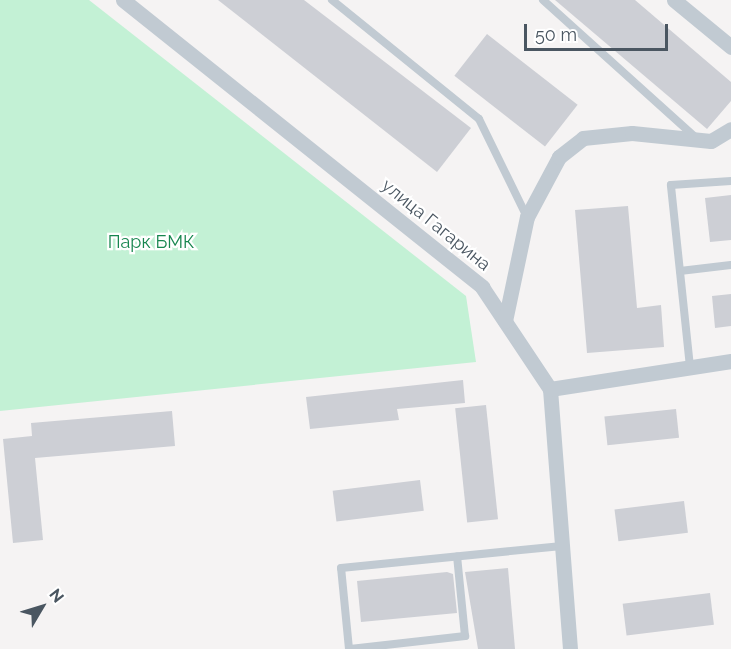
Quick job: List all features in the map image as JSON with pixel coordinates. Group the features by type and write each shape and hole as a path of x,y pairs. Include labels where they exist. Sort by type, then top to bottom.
{"street":[{"name":"улица Гагарина","path":"123,0 482,287 550,389 570,649"},
{"path":"674,0 731,47"},
{"path":"505,321 527,217 559,157 583,138 632,133 711,141 731,129"},
{"path":"550,389 731,361"}],"lane":[{"path":"332,0 479,119 527,217"},
{"path":"543,0 699,140"},
{"path":"690,367 671,185 731,181"},
{"path":"680,271 731,265"},
{"path":"457,556 465,636 350,649 340,568 457,556 562,546"}],"green space":[{"name":"Парк БМК","path":"0,0 89,0 466,296 476,362 0,411"}],"building":[{"path":"218,0 304,0 471,128 437,172"},
{"path":"555,0 635,0 731,82 731,101 707,129"},
{"path":"487,34 578,105 545,147 454,76"},
{"path":"731,195 731,240 710,242 705,198"},
{"path":"628,206 637,308 661,305 664,347 587,353 575,210"},
{"path":"731,294 731,326 715,328 712,296"},
{"path":"463,380 465,403 397,409 399,420 310,429 306,397"},
{"path":"486,405 498,519 467,523 455,408"},
{"path":"676,409 679,438 607,445 604,417"},
{"path":"172,411 175,446 35,458 43,540 13,543 3,439 32,436 31,423"},
{"path":"420,480 424,511 336,521 333,491"},
{"path":"684,501 688,533 618,541 615,510"},
{"path":"508,568 515,649 478,649 465,572"},
{"path":"447,572 453,574 457,613 361,622 357,581"},
{"path":"710,593 714,625 627,635 623,604"}]}
